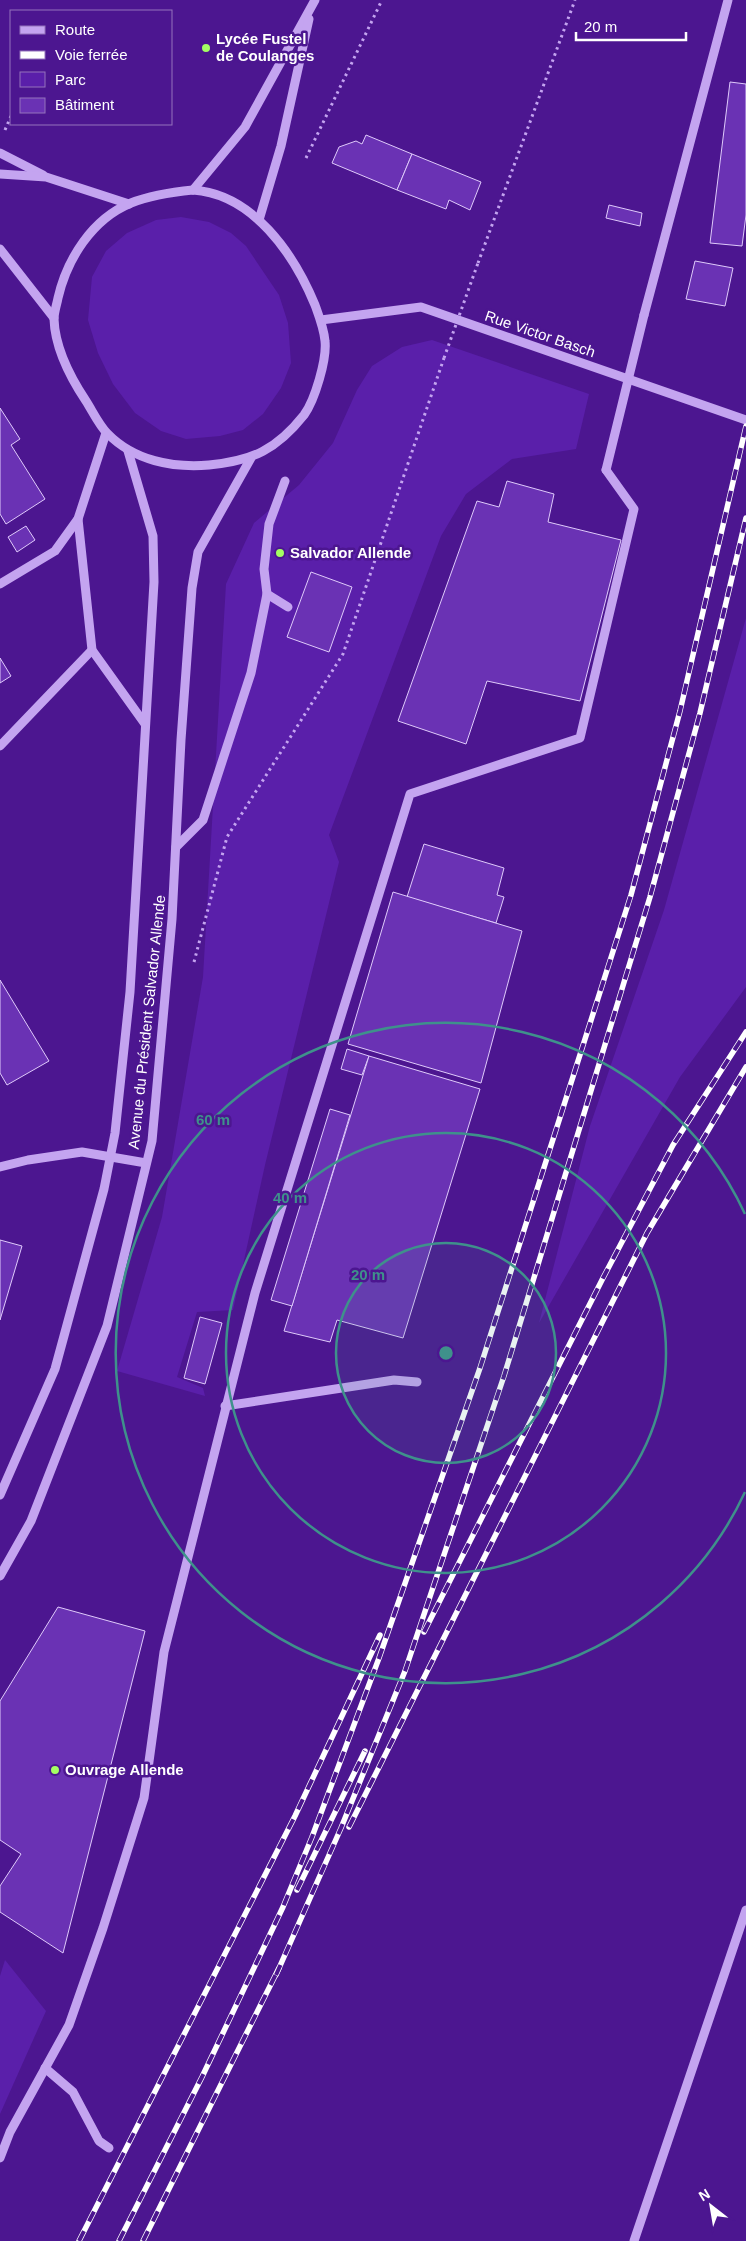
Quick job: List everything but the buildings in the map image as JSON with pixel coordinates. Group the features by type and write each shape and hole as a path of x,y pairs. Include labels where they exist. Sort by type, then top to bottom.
{"street":[{"path":"193,190 245,127 315,0"},
{"path":"0,2158 10,2132 69,2025 103,1928 144,1798 164,1652 255,1292 410,794 580,738 634,510 606,470 644,315 728,0"},
{"path":"259,220 281,146 311,9"},
{"path":"0,153 46,177 129,204"},
{"path":"0,174 46,177"},
{"path":"193,190 220,196 241,207 259,220 284,248 304,278 321,320 326,343 322,368 306,413 287,433 262,453 251,458 231,463 186,467 152,460 128,451 106,432 70,378 58,343 54,318 62,278 78,247 101,222 129,204 160,194 193,190"},
{"path":"0,249 54,318"},
{"name":"Rue Victor Basch","path":"321,320 421,307 746,420"},
{"path":"0,584 55,551 78,519 106,432"},
{"name":"Avenue du Président Salvador Allende","path":"0,1495 55,1369 104,1189 119,1112 130,992 154,582 153,536 128,451"},
{"name":"Avenue du Président Salvador Allende","path":"0,1576 31,1521 107,1326 152,1141 172,918 191,597 198,552 251,458"},
{"path":"176,847 203,820 251,673 267,594 264,569 269,524 285,481"},
{"path":"78,519 92,650 145,724"},
{"path":"267,594 288,607"},
{"path":"0,746 92,650"},
{"path":"0,1167 82,1152 146,1163"},
{"path":"225,1406 394,1380 417,1382"},
{"path":"634,2241 746,1910"},
{"path":"45,2068 73,2092 99,2141 109,2148"}],"path":[{"path":"306,158 382,0"},
{"path":"192,970 227,837 343,654 444,358 575,0"},
{"path":"5,131 10,118"}],"green space":[{"path":"181,217 209,222 231,233 246,246 279,295 288,323 291,363 281,388 263,414 243,430 220,436 186,439 161,431 135,413 113,384 98,353 88,320 92,277 106,251 127,233 156,220"},
{"path":"432,340 589,394 576,449 512,459 466,494 441,536 329,835 339,862 265,1165 233,1310 197,1312 177,1377 203,1388 205,1396 117,1371 162,1217 203,977 226,584 254,523 299,485 333,443 357,390 372,366 402,347"},
{"path":"746,618 746,987 680,1077 539,1323 590,1126 664,910"},
{"path":"5,1960 46,2011 0,2114 0,1976"}],"railway":[{"path":"119,2241 202,2077 283,1907 312,1837 379,1658 480,1368 631,895 680,711 746,426"},
{"path":"276,1975 341,1828 405,1671 504,1376 650,897 700,713 746,518"},
{"path":"424,1632 603,1278 673,1145 746,1032"},
{"path":"349,1827 647,1233 746,1067"},
{"path":"79,2241 295,1816 380,1635"},
{"path":"297,1890 365,1751"},
{"path":"143,2241 279,1968"}],"place":[{"name":"Lycée Fustel de Coulanges","path":"206,48"},
{"name":"Salvador Allende","path":"280,553"},
{"name":"Ouvrage Allende","path":"55,1770"}]}
